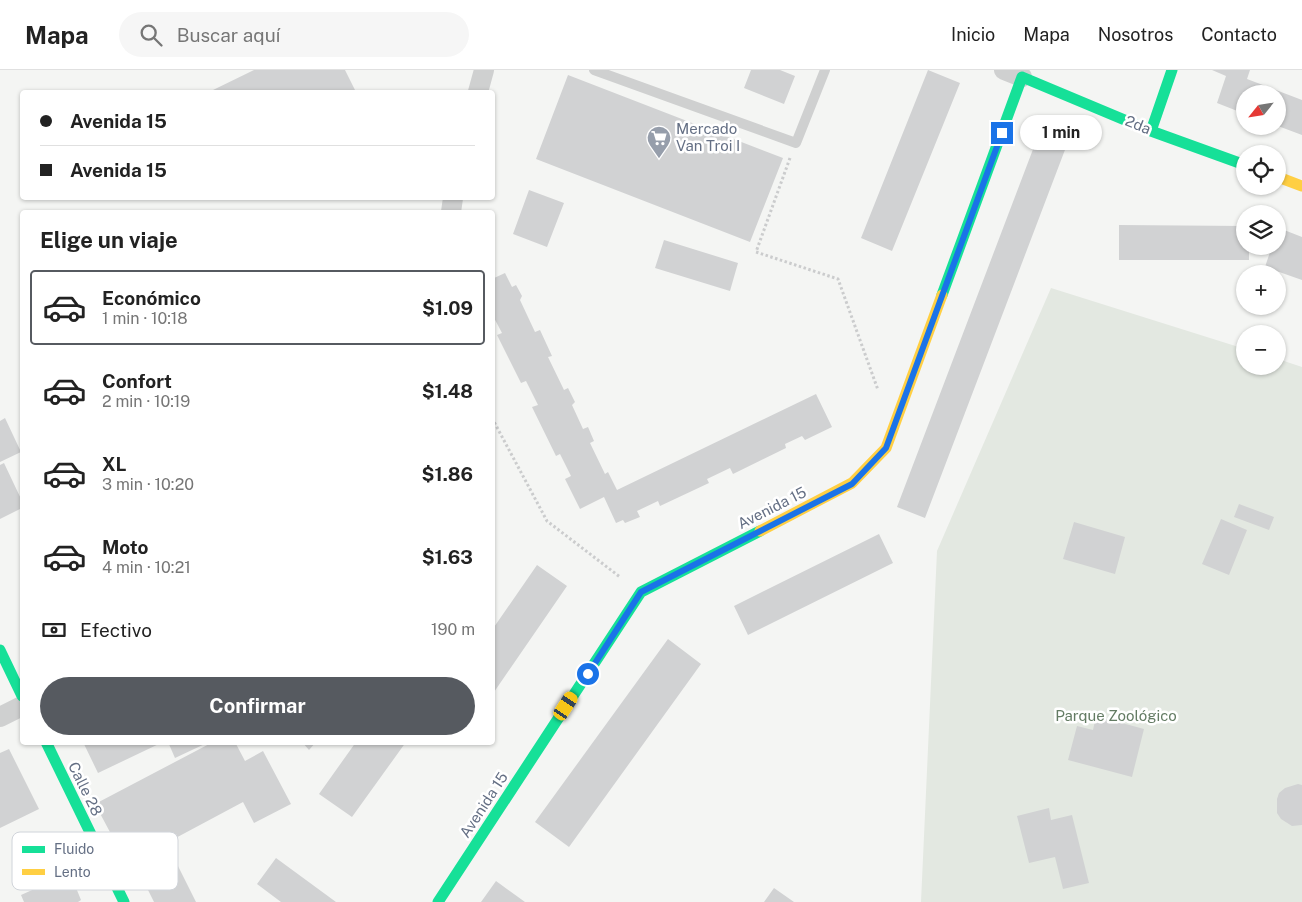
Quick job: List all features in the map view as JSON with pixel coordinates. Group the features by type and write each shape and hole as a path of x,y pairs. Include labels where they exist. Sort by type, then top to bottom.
{"street":[{"path":"479,90 484,70"},
{"path":"1151,131 1172,70"},
{"name":"2da","path":"1013,74 1151,131 1236,162"},
{"name":"Avenida 15","path":"438,902 641,592 852,484 886,448 1013,74"},
{"path":"1286,180 1302,186"},
{"path":"0,650 20,692"},
{"path":"0,716 20,707"},
{"name":"Calle 28","path":"47,745 90,832"},
{"name":"Calle 28","path":"118,890 124,902"}],"lane":[{"path":"594,70 796,142 826,70"}],"path":[{"path":"796,142 756,252 838,279 880,395"},
{"path":"495,424 547,521 641,592"}],"green space":[{"name":"Parque Zoológico","path":"1051,288 1236,346 1236,375 1286,375 1286,362 1302,367 1302,902 921,902 937,551"}],"building":[{"path":"254,70 345,70 355,90 213,90"},
{"path":"751,70 780,70 795,76 784,104 744,88"},
{"path":"928,70 960,83 892,251 861,238"},
{"path":"1212,70 1250,70 1247,79 1263,85 1236,85 1236,110 1217,103 1226,76"},
{"name":"Mercado Van Troi I","path":"568,75 783,158 750,242 536,159"},
{"path":"1286,94 1302,100 1302,135 1286,129"},
{"path":"1043,123 1071,134 925,518 897,507"},
{"path":"529,190 564,203 547,247 513,234"},
{"path":"1119,225 1236,226 1236,255 1249,255 1249,260 1119,260"},
{"path":"1286,231 1302,237 1302,280 1286,274 1286,265 1266,265 1269,255 1286,255"},
{"path":"664,240 738,263 730,291 655,268"},
{"path":"505,273 512,287 516,285 522,296 520,300 535,332 540,330 552,356 548,357 564,390 568,388 575,402 572,405 583,429 588,427 594,441 590,443 605,474 608,472 617,490 816,394 832,427 805,440 802,436 785,444 786,448 733,474 730,468 707,479 709,483 660,506 658,501 637,511 640,517 625,523 623,520 616,523 604,497 580,509 565,479 571,476 560,454 556,456 532,407 538,405 526,381 521,383 497,335 502,333 495,320 495,278"},
{"path":"5,418 20,452 0,462 0,421"},
{"path":"4,463 20,497 20,509 0,519 0,465"},
{"path":"1239,504 1274,517 1269,530 1234,517"},
{"path":"1221,519 1247,530 1229,575 1202,564"},
{"path":"1074,522 1125,537 1115,574 1063,559"},
{"path":"879,534 893,563 748,635 734,606"},
{"path":"537,565 567,586 495,691 495,626"},
{"path":"668,639 701,664 569,847 535,822"},
{"path":"1096,716 1144,729 1132,777 1068,760 1077,726 1093,730"},
{"path":"84,745 157,745 98,773"},
{"path":"169,745 203,745 175,758"},
{"path":"207,745 237,745 245,761 263,751 291,804 254,823 243,802 178,837 178,832 110,832 95,804"},
{"path":"305,745 313,745 309,750"},
{"path":"354,745 404,745 352,817 319,794"},
{"path":"9,749 39,809 0,828 0,753"},
{"path":"1298,784 1302,785 1302,825 1292,826 1281,819 1277,813 1277,799 1279,793 1285,788"},
{"path":"1049,808 1051,820 1072,815 1089,883 1063,889 1055,857 1029,863 1017,816"},
{"path":"276,858 336,902 281,902 257,884"},
{"path":"178,866 196,902 154,902 148,890 178,890"},
{"path":"496,881 525,902 481,902"},
{"path":"774,888 794,902 764,902"},
{"path":"32,890 77,890 81,900 78,902 24,902 21,895"}],"traffic: fast":[{"path":"1151,131 1172,70"},
{"path":"942,295 1022,77 1151,131 1236,162"},
{"path":"438,902 641,592 760,531"},
{"path":"0,650 20,692"},
{"path":"47,745 90,832"},
{"path":"118,890 124,902"}],"traffic: slow":[{"path":"1286,180 1302,186"},
{"path":"760,531 852,483 886,448 942,295"}],"place":[{"name":"Mercado Van Troi I","path":"659,159"}],"route":[{"path":"588,674 641,592 852,484 886,448 1002,133"}]}
